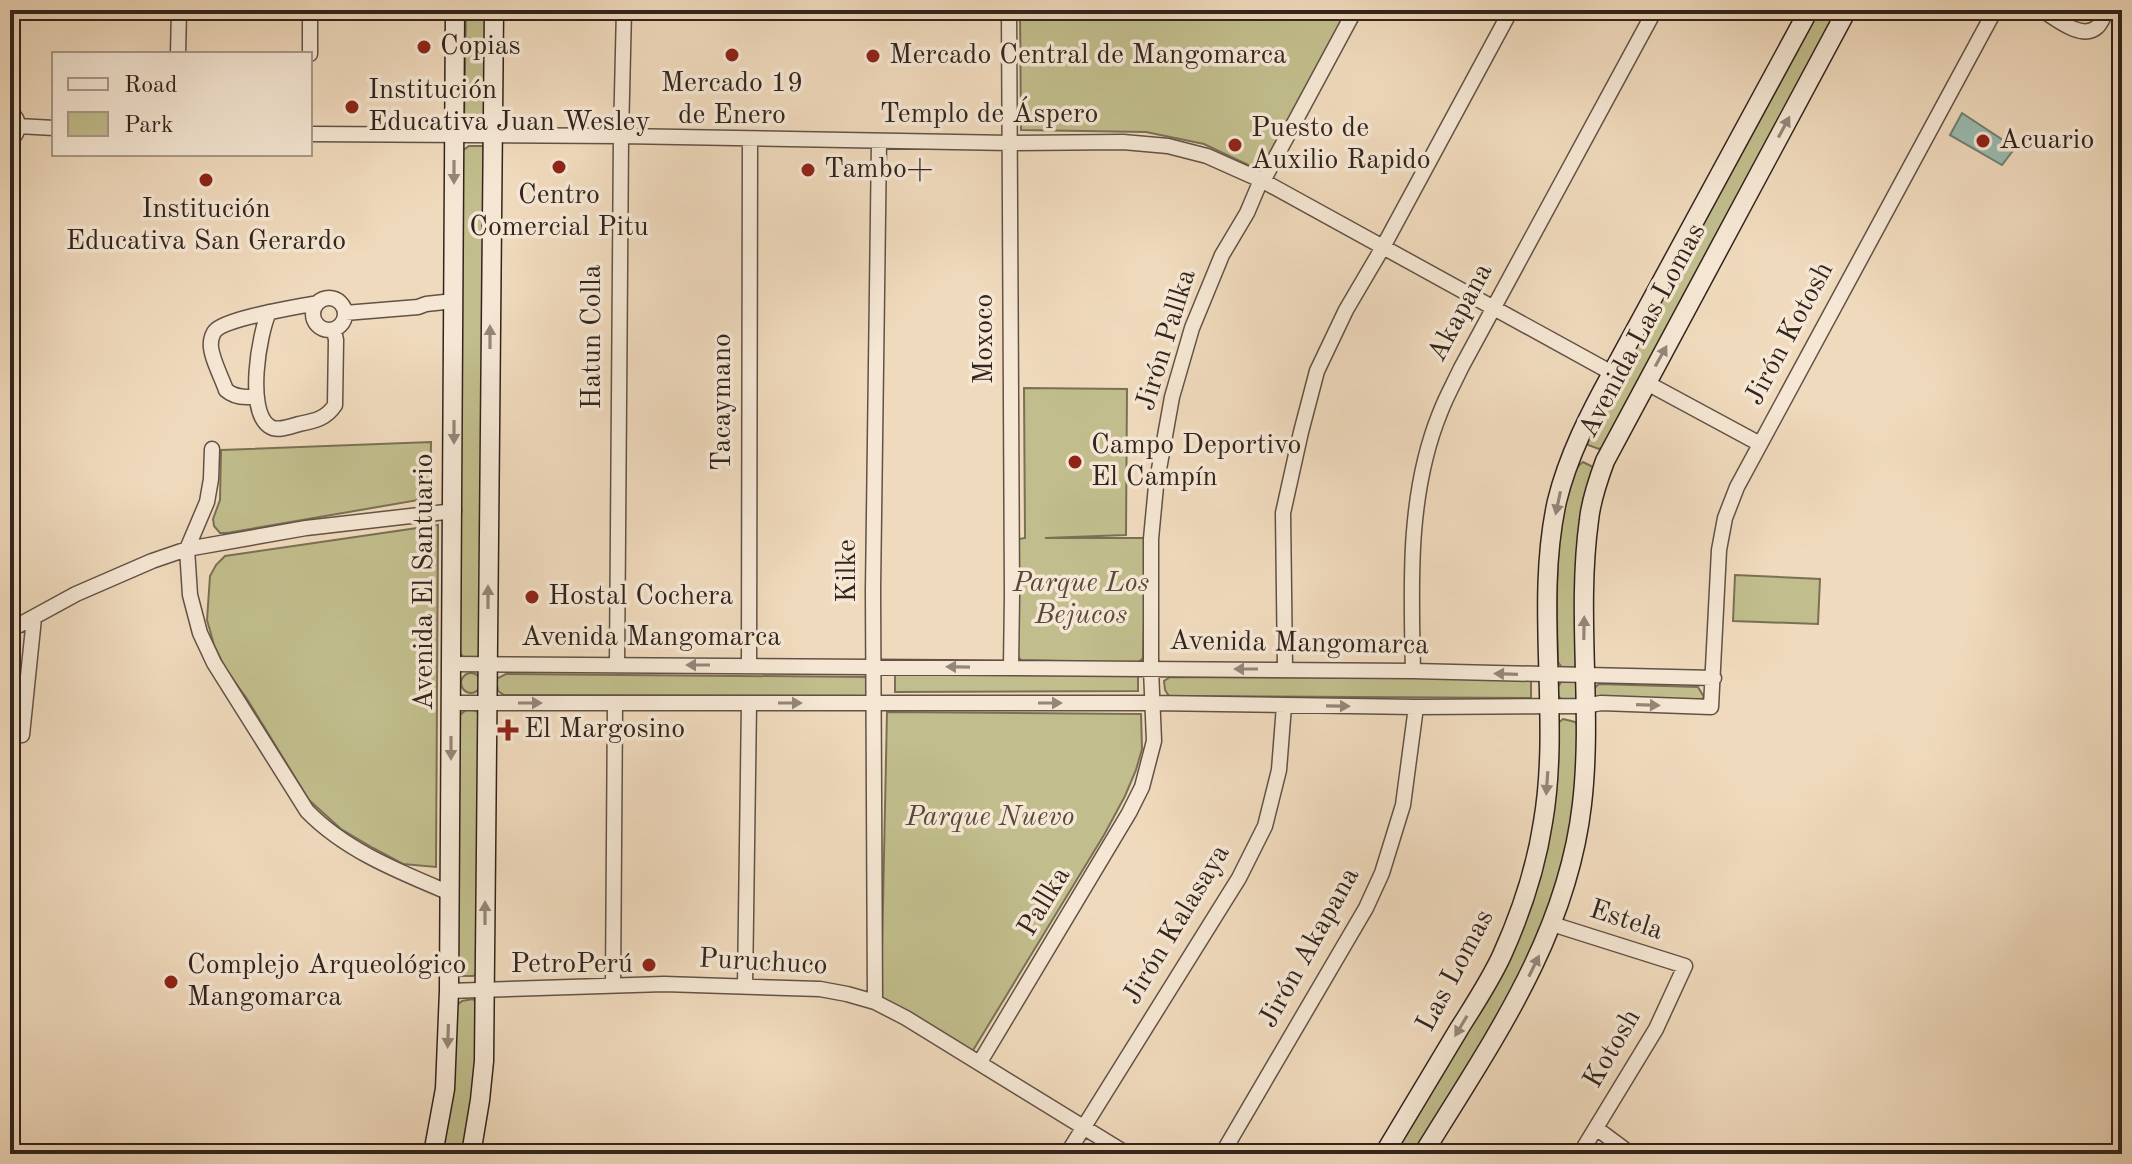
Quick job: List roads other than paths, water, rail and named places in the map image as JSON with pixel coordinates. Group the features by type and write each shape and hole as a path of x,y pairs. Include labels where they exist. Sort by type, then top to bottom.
{"street":[{"path":"178,52 179,10"},
{"path":"310,10 310,52"},
{"name":"Avenida El Santuario","path":"433,1154 445,1089 449,991 455,10"},
{"path":"471,1154 484,1061 494,10"},
{"name":"Hatun Colla","path":"617,665 624,10"},
{"name":"Moxoco","path":"1009,10 1011,667"},
{"path":"1262,180 1355,10"},
{"path":"1285,670 1283,513 1317,371 1346,310 1511,10"},
{"name":"Akapana","path":"1413,671 1411,568 1416,516 1423,468 1439,414 1655,10"},
{"name":"Avenida Las Lomas","path":"1548,706 1551,541 1557,501 1575,450 1612,373 1809,10"},
{"name":"Avenida Las Lomas","path":"1585,706 1585,555 1589,517 1605,461 1847,10"},
{"name":"Jirón Kotosh","path":"1585,706 1601,703 1711,707 1719,550 1725,518 1737,487 1995,10"},
{"path":"2042,10 2077,30 2088,32 2098,27 2107,10"},
{"path":"10,112 17,119 18,126 10,141"},
{"path":"18,126 52,128"},
{"name":"Templo de Áspero","path":"312,134 1123,142 1168,146 1207,156 1262,180 1612,373"},
{"name":"Tacaymano","path":"749,665 750,139"},
{"name":"Kilke","path":"875,1002 873,590 879,141"},
{"name":"Jirón Pallka","path":"1151,669 1154,499 1172,397 1192,328 1222,255 1262,180"},
{"path":"256,396 248,398 226,390 210,347 215,330 223,325 327,298 341,304 345,311 342,324 334,330 323,330 315,323 312,312 317,303"},
{"path":"345,311 418,307 454,301"},
{"path":"269,312 262,333 256,396 261,416 267,425 277,429 317,421 330,414 335,405 334,330"},
{"path":"1647,383 1760,444"},
{"path":"212,449 207,502 187,549 190,595 200,633 214,663 307,811 323,828 407,875 450,893"},
{"path":"1575,450 1605,461"},
{"path":"10,630 76,594 187,549 306,528 454,511"},
{"path":"22,735 34,618"},
{"name":"Avenida Mangomarca","path":"452,664 1413,671 1714,678"},
{"name":"Pallka","path":"980,1062 1142,787 1154,741 1151,669"},
{"path":"452,703 1585,706 1582,806 1566,885 1552,924 1518,997 1423,1154"},
{"path":"613,986 615,703"},
{"path":"745,987 749,703"},
{"name":"Jirón Kalasaya","path":"1067,1154 1239,878 1265,826 1279,770 1284,706"},
{"name":"Las Lomas","path":"1384,1154 1501,958 1518,914 1536,857 1543,822 1549,752 1548,706"},
{"name":"Jirón Akapana","path":"1222,1154 1366,908 1382,873 1403,805 1416,707"},
{"name":"Estela","path":"1552,924 1685,966"},
{"name":"Kotosh","path":"1580,1154 1656,1029 1685,966"},
{"name":"Puruchuco","path":"449,991 664,984 820,989 847,994 875,1002 906,1018 1127,1154"},
{"path":"1596,1128 1631,1154"}],"water":[{"name":"Acuario","path":"1962,113 2015,148 2002,165 1950,135"}],"place":[{"name":"Copias","path":"424,47"},
{"name":"Mercado 19 de Enero","path":"732,55"},
{"name":"Mercado Central de Mangomarca","path":"873,56"},
{"name":"Institución Educativa Juan Wesley","path":"352,107"},
{"name":"Acuario","path":"1983,141"},
{"name":"Puesto de Auxilio Rapido","path":"1235,145"},
{"name":"Centro Comercial Pitu","path":"559,167"},
{"name":"Tambo+","path":"808,170"},
{"name":"Institución Educativa San Gerardo","path":"206,180"},
{"name":"Campo Deportivo El Campín","path":"1075,462"},
{"name":"Hostal Cochera","path":"532,597"},
{"name":"El Margosino","path":"508,730"},
{"name":"PetroPerú","path":"649,965"},
{"name":"Complejo Arqueológico Mangomarca","path":"171,982"}],"park label":[{"name":"Parque Los Bejucos","path":"1081,600"},
{"name":"Parque Nuevo","path":"990,818"}]}
